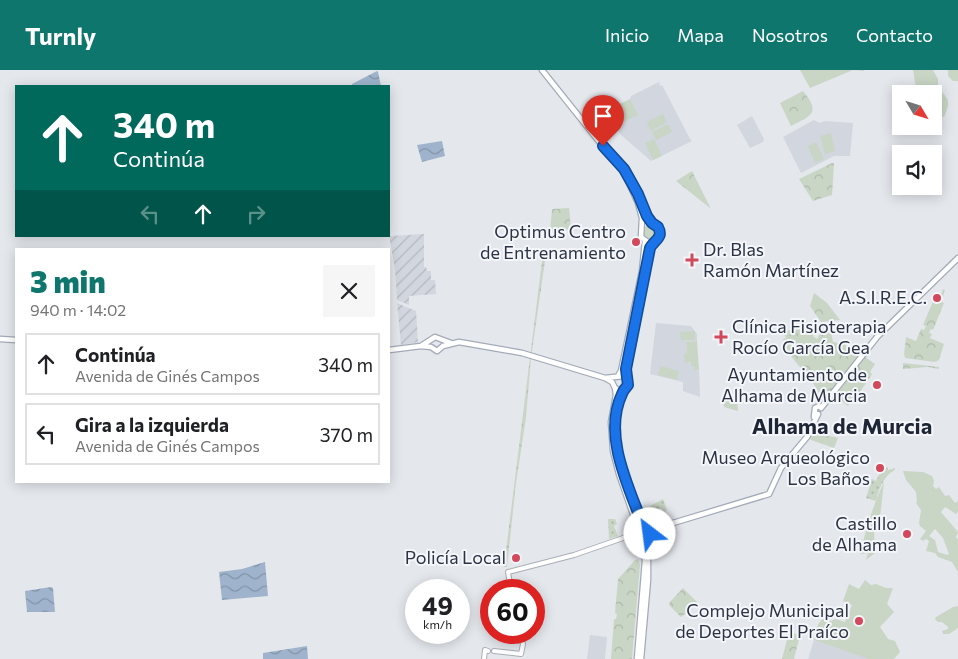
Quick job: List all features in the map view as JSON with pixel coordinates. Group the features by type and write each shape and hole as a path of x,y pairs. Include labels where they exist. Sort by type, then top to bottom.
{"main road":[{"path":"542,70 625,174 642,218 641,234 645,241 645,257 621,371 616,377 614,386 616,395 611,422 613,451 619,474 636,520 637,538 643,546 644,567 637,659"},
{"path":"607,151 624,169 647,216 658,227 660,232 659,238 653,242 650,248 626,369 628,385 620,397 616,421 617,448 623,471 638,513 647,525 649,535 648,580 641,659"},
{"path":"642,228 652,223"},
{"path":"645,241 653,242"},
{"path":"509,579 508,572 574,555 626,537 645,539 658,527 771,493 781,468 806,437 812,426 816,407 822,408 872,342 958,258"},
{"path":"420,346 435,337 451,343"},
{"path":"0,339 15,340"},
{"path":"442,339 443,346"},
{"path":"430,341 431,348"},
{"path":"390,350 420,346 437,351 451,343 464,343 522,353 605,378 622,376 626,378"},
{"path":"605,378 619,390 624,390"},
{"path":"626,537 639,524 658,527"},
{"path":"494,651 521,654 523,644"},
{"path":"484,659 485,650 488,651"}],"shaded area":[{"path":"659,82 692,141 651,161 621,135 615,126 637,115 630,99 631,96"},
{"path":"752,116 764,139 763,142 750,148 737,125"},
{"path":"814,120 820,123 825,121 853,123 850,156 834,156 801,173 783,137"},
{"path":"424,234 424,267 426,267 427,271 431,271 431,280 435,280 436,294 409,296 409,305 397,300 390,236"},
{"path":"397,303 416,311 418,342 401,345"},
{"path":"656,323 691,326 697,334 697,341 686,342 687,354 685,363 691,362 694,365 695,371 699,370 700,397 683,391 683,382 650,374"},
{"path":"590,635 607,637 605,659 587,659"},
{"path":"814,640 870,658 808,659"}],"green space":[{"path":"800,70 853,70 810,88"},
{"path":"913,70 933,70 938,79 938,85 916,85"},
{"path":"948,70 958,70 958,81 953,81 948,76"},
{"path":"803,91 812,104 812,113 791,126 780,103"},
{"path":"942,92 948,100 948,107 944,117 942,117"},
{"path":"630,99 638,115 615,126 607,110"},
{"path":"663,114 667,122 651,131 647,122"},
{"path":"668,124 672,132 656,140 652,132"},
{"path":"831,133 835,151 825,154 820,136"},
{"path":"654,139 662,156 653,160 645,143"},
{"path":"816,142 824,159 815,163 808,146"},
{"path":"834,163 832,195 813,201 799,179"},
{"path":"692,171 710,207 710,208 676,181"},
{"path":"569,208 571,229 550,232 552,209"},
{"path":"650,225 658,233 650,241 642,233"},
{"path":"543,253 546,254 531,358 526,417 516,483 507,567 504,567"},
{"path":"943,289 945,290 941,302 944,303 933,330 931,329 929,333 932,334 930,338 944,344 939,360 935,362 905,358 906,337 916,341 921,329 924,330 926,326 923,325 934,299 938,301"},
{"path":"814,293 827,303 840,320 821,322 810,306"},
{"path":"809,328 817,339 820,334 831,332 833,342 844,344 860,355 824,402 814,384 791,356 783,339 786,338 783,331"},
{"path":"695,331 695,340 681,340 680,332"},
{"path":"697,341 699,370 695,371 694,366 691,366 691,362 685,363 684,354 687,353 686,342"},
{"path":"865,357 875,364 870,372 871,376 852,403 848,406 840,400 839,402 833,399"},
{"path":"903,363 939,367 939,369 928,367 903,369"},
{"path":"660,366 679,371 677,380 658,375"},
{"path":"723,400 737,400 738,411 724,407"},
{"path":"812,432 838,438 834,448 811,440"},
{"path":"885,467 888,470 895,468 895,470 882,483 876,501 866,498 872,479 876,481 880,473 884,473"},
{"path":"903,471 923,472 932,476 933,486 936,489 939,487 945,496 949,495 955,503 958,501 958,511 956,514 945,507 941,512 958,532 956,537 958,540 958,572 952,562 938,557 935,553 926,551 929,541 920,539 926,531 919,523 921,510 916,503 916,492 906,480","holes":["935,529 943,538 949,554 947,555 938,552 935,540 929,536"]},
{"path":"884,482 880,517 874,531 875,553 866,560 868,553 860,554 876,499"},
{"path":"663,499 667,510 665,512 660,508 652,513 650,506"},
{"path":"608,519 615,519 617,524 614,526 618,536 609,539"},
{"path":"638,559 640,565 632,659 611,659 614,619 616,619 617,614 615,613 618,579"},
{"path":"865,580 871,585 876,584 886,588 893,588 887,604 894,612 880,627 888,639 895,641 900,652 894,659 869,659 814,640 818,626 824,618 827,617 828,622 836,619 845,622 852,605 843,601 849,584 859,589"},
{"path":"683,588 697,602 681,617 669,605"},
{"path":"958,606 958,628 949,634 943,634 942,631 948,629 948,627 942,622 938,622 935,619 936,617"},
{"path":"789,632 800,635 794,659 782,659"}],"water":[{"path":"377,71 381,85 352,85"},
{"path":"442,141 445,156 422,162 417,145"},
{"path":"265,562 268,596 222,600 219,572 242,569"},
{"path":"53,588 55,612 27,612 25,591"},
{"path":"307,646 308,659 263,659 263,653"}],"place":[{"name":"Optimus Centro de Entrenamiento","path":"636,242"},
{"name":"Dr. Blas Ramón Martínez","path":"692,260"},
{"name":"A.S.I.R.E.C.","path":"937,298"},
{"name":"Clínica Fisioterapia Rocío García Gea","path":"721,337"},
{"name":"Ayuntamiento de Alhama de Murcia","path":"877,385"},
{"name":"Museo Arqueológico Los Baños","path":"880,468"},
{"name":"Castillo de Alhama","path":"907,534"},
{"name":"Policía Local","path":"516,558"},
{"name":"Complejo Municipal de Deportes El Praíco","path":"859,621"}],"district":[{"name":"Alhama de Murcia","path":"842,426"}],"route":[{"path":"603,146 624,169 638,194 647,216 658,227 660,232 659,238 653,242 650,248 626,369 628,385 621,394 616,421 617,448 623,471 641,520 649,526 650,534"}]}
